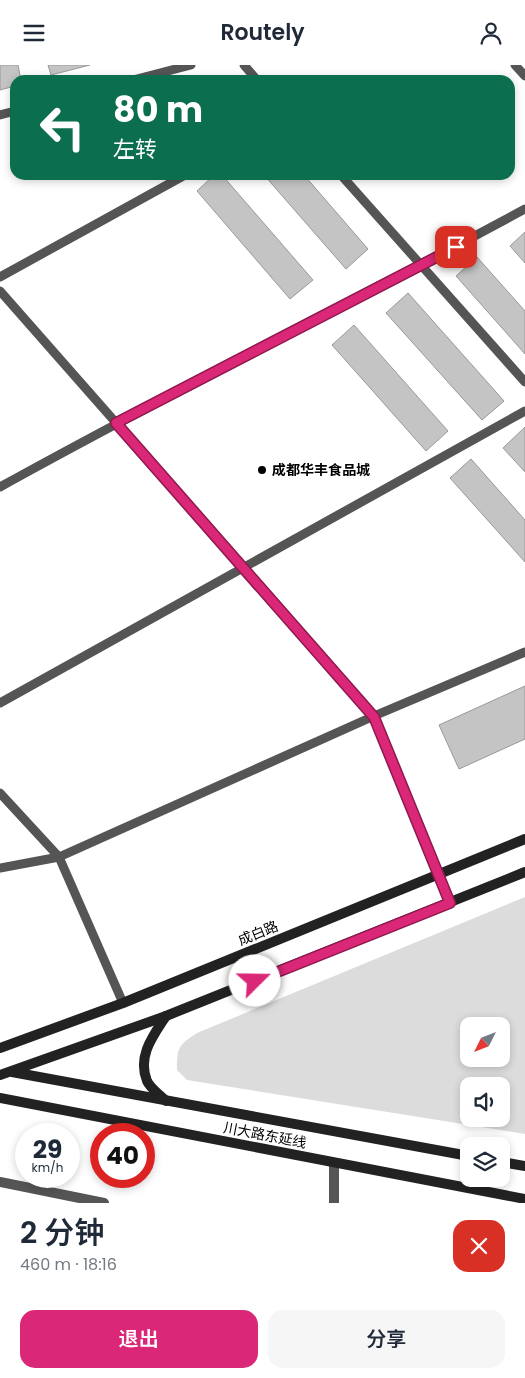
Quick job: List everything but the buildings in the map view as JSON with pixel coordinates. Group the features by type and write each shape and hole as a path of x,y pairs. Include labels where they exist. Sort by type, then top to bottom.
{"street":[{"name":"成白路","path":"0,1048 123,1003 525,839"},
{"path":"0,1075 5,1070 166,1016 525,873"},
{"path":"166,1016 150,1041 143,1061 148,1082 166,1101"},
{"name":"川大路东延线","path":"5,1070 460,1154"},
{"name":"川大路东延线","path":"0,1098 525,1199"},
{"path":"334,1163 334,1203"},
{"path":"510,1164 525,1166"},
{"path":"0,1182 104,1203"}],"lane":[{"path":"152,75 191,65"},
{"path":"244,65 253,75"},
{"path":"515,65 525,76"},
{"path":"0,277 176,180"},
{"path":"345,180 525,382"},
{"path":"0,487 116,423 525,209"},
{"path":"0,291 374,717 450,903"},
{"path":"0,703 525,411"},
{"path":"0,868 59,857 525,651"},
{"path":"0,793 59,857 123,1003"}],"shaded area":[{"path":"525,897 525,1134 481,1127 510,1127 510,1077 460,1077 460,1124 187,1080 177,1070 178,1052 186,1041 197,1033"}],"place":[{"name":"成都华丰食品城","path":"262,470"}],"route":[{"path":"255,981 450,903 374,717 116,423 456,247"}]}
